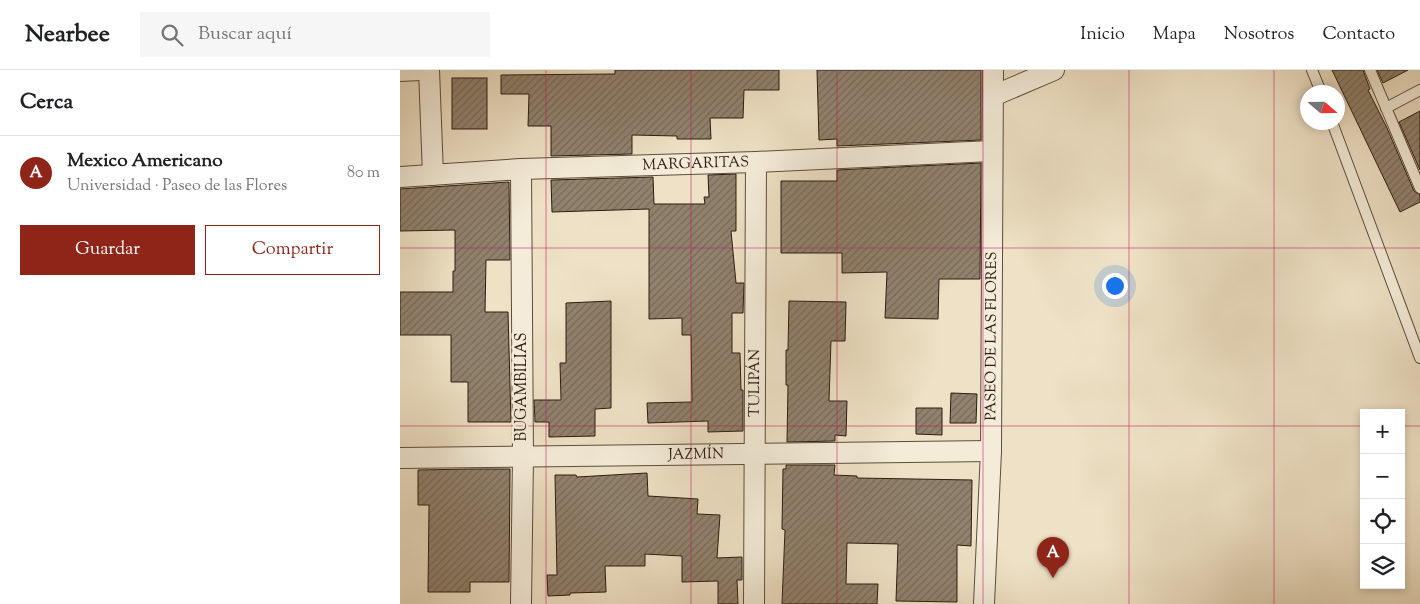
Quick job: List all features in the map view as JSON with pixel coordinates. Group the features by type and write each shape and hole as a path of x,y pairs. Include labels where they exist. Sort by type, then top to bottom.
{"street":[{"path":"400,71 420,70"},
{"path":"430,70 433,175"},
{"name":"PASEO DE LAS FLORES","path":"984,604 991,451 993,70"},
{"path":"993,96 1054,70"},
{"name":"MARGARITAS","path":"400,177 521,169 756,162 992,151"},
{"name":"TULIPÁN","path":"754,604 756,162"},
{"name":"BUGAMBILIAS","path":"521,169 523,457 521,604"},
{"name":"JAZMÍN","path":"400,458 991,451"}],"lane":[{"path":"1312,70 1318,85"},
{"path":"1370,70 1420,188"},
{"path":"1386,108 1420,90"},
{"path":"1335,130 1420,358"}],"building":[{"path":"615,70 779,70 779,90 744,90 743,118 710,118 711,139 677,139 677,136 632,135 632,154 551,156 551,126 528,126 529,94 501,94 501,75 615,74"},
{"path":"817,70 981,70 981,140 837,146 837,139 819,140"},
{"path":"1332,70 1363,70 1370,89 1368,90 1387,128 1414,191 1420,195 1420,202 1400,212 1345,97 1345,85 1339,85"},
{"path":"1377,70 1408,70 1383,83"},
{"path":"452,78 487,78 487,129 452,129"},
{"path":"1420,111 1420,170 1399,122"},
{"path":"981,163 980,279 939,279 938,319 885,318 887,272 842,273 842,253 781,253 781,181 837,181 837,170"},
{"path":"736,174 736,231 731,231 736,283 744,283 743,313 732,313 732,353 740,353 741,390 743,390 743,431 708,432 708,421 648,423 647,403 692,402 691,335 682,335 682,318 649,319 649,209 552,212 551,180 653,177 654,204 705,204 704,197 709,197 708,175"},
{"path":"509,182 510,260 486,260 485,312 508,312 511,422 468,422 468,382 451,382 451,335 400,335 400,292 453,292 455,230 400,231 400,189"},
{"path":"611,301 611,408 595,409 595,436 549,437 549,422 535,422 534,400 561,400 560,363 566,363 566,303"},
{"path":"789,301 846,302 845,341 831,341 829,401 847,401 846,436 835,435 835,441 787,442 788,385 786,385 786,350 788,350"},
{"path":"951,393 977,394 976,423 950,423"},
{"path":"916,408 942,408 942,435 916,434"},
{"path":"786,465 835,465 834,475 857,476 857,478 972,480 971,546 957,545 957,602 896,601 898,544 847,543 846,584 878,584 877,604 782,604 785,530 782,529 783,469 786,469"},
{"path":"510,469 509,582 470,582 470,592 428,592 429,505 418,505 418,470"},
{"path":"647,473 648,496 698,499 697,514 720,515 717,558 742,557 742,580 737,580 738,604 718,604 718,581 682,582 682,556 645,554 645,566 605,566 606,592 548,596 547,575 557,575 555,475 576,475 577,477"}],"place":[{"name":"Mexico Americano","path":"1053,578"}]}
